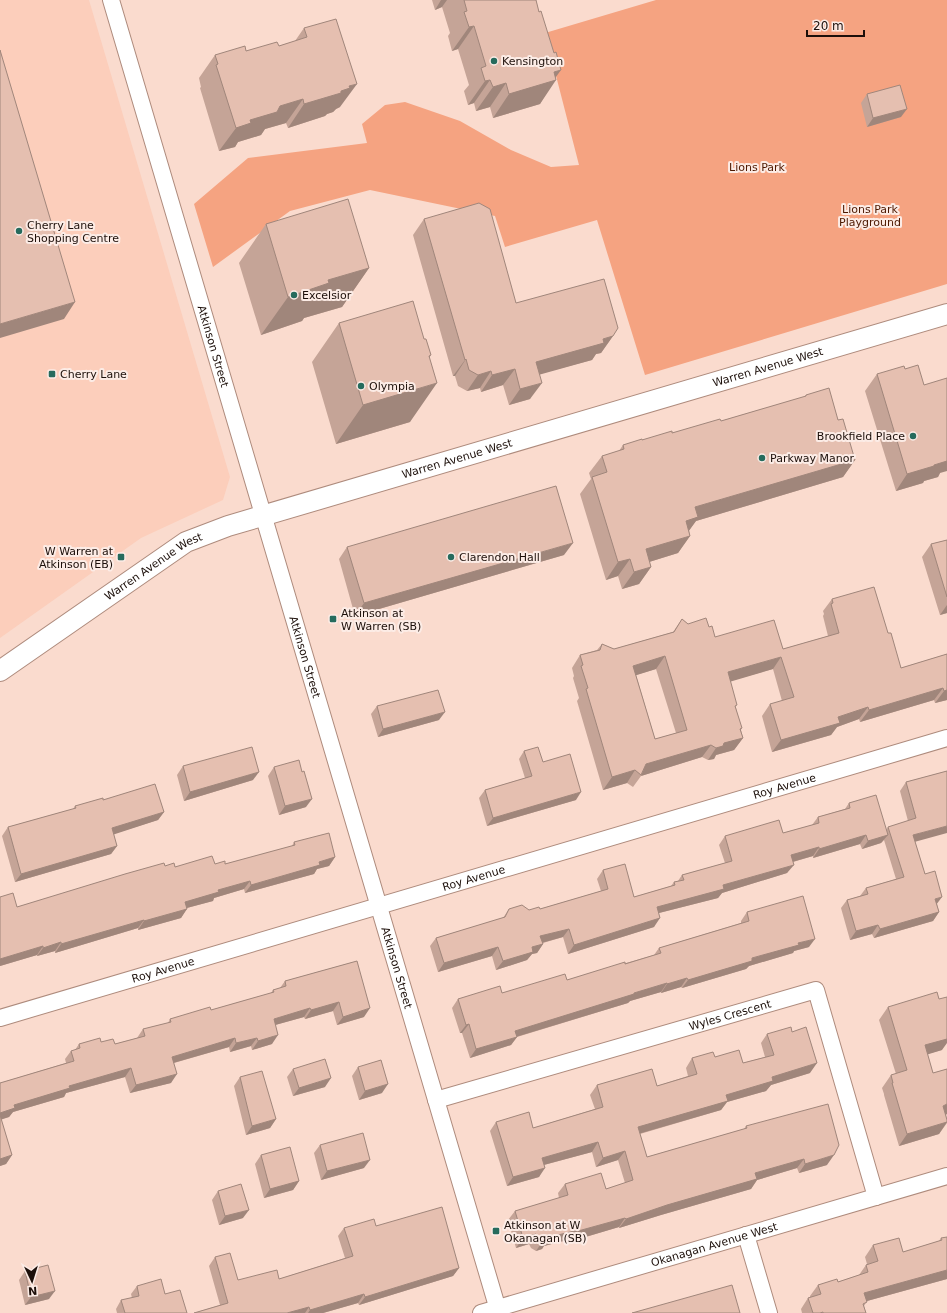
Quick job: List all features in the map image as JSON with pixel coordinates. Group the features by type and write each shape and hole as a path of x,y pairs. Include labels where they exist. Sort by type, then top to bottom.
{"street":[{"name":"Atkinson Street","path":"111,0 499,1310"},
{"name":"Warren Avenue West","path":"0,671 186,542 228,526 947,314"},
{"name":"Roy Avenue","path":"0,1018 947,738"},
{"name":"Wyles Crescent","path":"436,1100 816,990 876,1197"},
{"name":"Okanagan Avenue West","path":"481,1313 499,1310 947,1176"},
{"path":"746,1235 769,1313"}],"shaded area":[{"path":"0,0 89,0 230,477 223,500 141,538 0,638"}],"green space":[{"name":"Lions Park","path":"656,0 947,0 947,284 645,375 597,220 505,247 495,216 370,190 290,211 213,267 194,204 248,158 367,143 362,124 385,105 405,102 460,121 511,150 551,167 579,165 545,33"}],"building":[{"path":"464,0 536,0 554,53 556,52 561,70 554,72 556,80 509,94 506,83 493,87 490,80 485,81 481,68 486,66 474,26 469,27 464,12 467,11"},
{"path":"336,19 357,84 349,86 350,88 341,91 341,93 304,104 303,99 280,106 277,112 250,120 251,123 236,128 216,65 218,64 215,55 245,46 246,51 277,42 279,46 307,37 304,28"},
{"name":"Cherry Lane Shopping Centre","path":"0,50 75,302 0,324"},
{"path":"900,85 907,109 873,118 867,94"},
{"path":"348,199 369,268 328,280 329,283 288,297 266,224"},
{"path":"479,203 490,209 516,303 604,279 618,328 613,336 603,339 604,343 536,362 542,383 520,389 515,369 492,375 491,371 478,375 469,370 466,359 465,360 424,219"},
{"path":"413,301 424,339 426,339 431,355 429,356 437,383 363,405 339,323"},
{"name":"Brookfield Place","path":"918,365 924,385 947,378 947,461 907,474 877,374 904,366 905,369"},
{"path":"829,388 838,420 843,419 855,460 695,507 698,517 686,521 690,536 646,549 651,567 634,572 630,559 618,562 592,477 607,472 602,456 624,449 623,445 642,439 672,431 672,433 720,419 721,421"},
{"name":"Clarendon Hall","path":"556,486 573,543 364,603 347,547"},
{"path":"947,540 947,597 931,544"},
{"path":"874,587 888,633 891,633 901,668 947,654 947,690 944,691 943,688 869,710 868,707 838,717 840,723 781,740 770,704 794,697 781,657 728,672 737,705 735,706 742,728 740,729 743,738 724,743 723,746 716,748 711,745 646,764 641,775 635,770 612,777 586,689 588,688 581,666 583,665 580,655 600,650 602,644 614,649 674,632 682,619 688,624 706,618 709,627 712,626 715,637 774,620 783,649 839,633 831,604 833,603 832,599","holes":["665,656 687,730 655,739 633,666"]},
{"path":"438,690 445,712 383,729 377,706"},
{"path":"252,747 259,772 190,792 183,766"},
{"path":"538,747 543,762 570,754 581,792 493,818 485,790 532,776 524,751"},
{"path":"299,760 302,772 304,771 312,799 285,806 274,767"},
{"path":"947,771 947,826 913,835 925,874 935,871 942,897 935,899 939,912 880,929 878,925 856,931 847,900 868,894 866,888 904,877 888,827 916,818 906,782"},
{"path":"155,784 164,812 112,828 117,846 21,874 8,827 76,808 75,806 103,798 103,800"},
{"path":"876,795 888,835 868,841 866,835 819,849 819,847 791,855 794,865 723,885 724,889 657,907 660,918 574,945 569,929 540,936 543,944 532,947 533,952 503,961 498,947 444,963 436,938 505,917 509,909 522,905 529,910 539,907 540,909 608,889 603,870 625,864 634,897 675,885 674,882 684,880 682,875 732,861 725,836 779,820 783,833 819,823 818,817 850,808 849,803"},
{"path":"329,833 335,857 319,862 320,865 251,885 250,881 218,890 219,892 185,902 187,909 61,944 61,942 43,948 43,946 0,959 0,897 13,893 17,907 164,863 165,866 174,863 175,867 212,856 215,864 225,861 225,864 295,845 294,842"},
{"path":"803,896 815,939 752,958 752,961 688,980 687,978 667,983 515,1031 517,1037 476,1049 469,1024 466,1025 458,999 500,986 502,993 565,974 567,980 625,962 625,964 661,953 659,948 749,921 747,912"},
{"path":"357,961 370,1008 343,1017 339,1002 311,1010 310,1008 274,1019 278,1035 258,1041 257,1038 236,1043 235,1038 172,1057 177,1074 136,1085 131,1068 69,1086 70,1088 14,1105 15,1108 0,1113 0,1083 74,1061 71,1051 80,1048 79,1044 100,1038 101,1042 113,1039 115,1044 145,1036 143,1029 171,1022 170,1019 210,1007 211,1010 274,992 273,990 286,986 285,981"},
{"path":"937,992 939,999 947,997 947,1039 925,1045 933,1073 947,1069 947,1104 943,1106 947,1122 907,1134 891,1075 907,1070 888,1007"},
{"path":"791,1027 792,1032 806,1027 817,1063 772,1077 773,1081 726,1095 728,1101 638,1127 647,1157 747,1128 746,1126 828,1104 839,1145 834,1155 805,1164 804,1159 755,1173 757,1179 667,1205 626,1219 625,1218 550,1237 549,1240 542,1242 537,1239 536,1234 523,1238 515,1211 568,1195 565,1184 601,1173 606,1189 633,1180 625,1151 603,1158 598,1142 542,1158 545,1168 513,1177 496,1122 529,1112 533,1128 603,1107 597,1085 652,1069 657,1086 697,1074 692,1058 713,1052 715,1057 739,1050 743,1063 774,1055 767,1034"},
{"path":"325,1059 331,1078 299,1088 293,1069"},
{"path":"381,1060 388,1084 365,1091 358,1067"},
{"path":"262,1071 276,1119 252,1126 240,1077"},
{"path":"0,1115 12,1155 0,1159"},
{"path":"363,1133 370,1160 327,1171 320,1145"},
{"path":"290,1147 299,1181 270,1189 261,1155"},
{"path":"241,1184 249,1210 225,1216 218,1191"},
{"path":"442,1207 459,1268 365,1297 364,1294 310,1310 309,1307 287,1313 194,1313 228,1303 215,1257 230,1253 238,1280 277,1270 279,1279 353,1256 344,1228 374,1219 376,1226"},
{"path":"947,1237 947,1270 864,1293 867,1302 863,1304 866,1313 813,1313 808,1298 821,1294 818,1285 837,1279 838,1282 868,1272 866,1265 878,1261 873,1245 899,1238 903,1252 942,1240 941,1238"},
{"path":"48,1265 55,1291 31,1297 25,1271"},
{"path":"161,1279 165,1294 180,1290 187,1313 125,1313 121,1300 139,1296 137,1286"},
{"path":"732,1285 740,1313 632,1313"}],"place":[{"name":"Kensington","path":"494,61"},
{"name":"Cherry Lane Shopping Centre","path":"19,231"},
{"name":"Excelsior","path":"294,295"},
{"name":"Cherry Lane","path":"52,374"},
{"name":"Olympia","path":"361,386"},
{"name":"Brookfield Place","path":"913,436"},
{"name":"Parkway Manor","path":"762,458"},
{"name":"W Warren at Atkinson (EB)","path":"121,557"},
{"name":"Clarendon Hall","path":"451,557"},
{"name":"Atkinson at W Warren (SB)","path":"333,619"},
{"name":"Atkinson at W Okanagan (SB)","path":"496,1231"}],"park label":[{"name":"Lions Park Playground","path":"870,215"}]}
